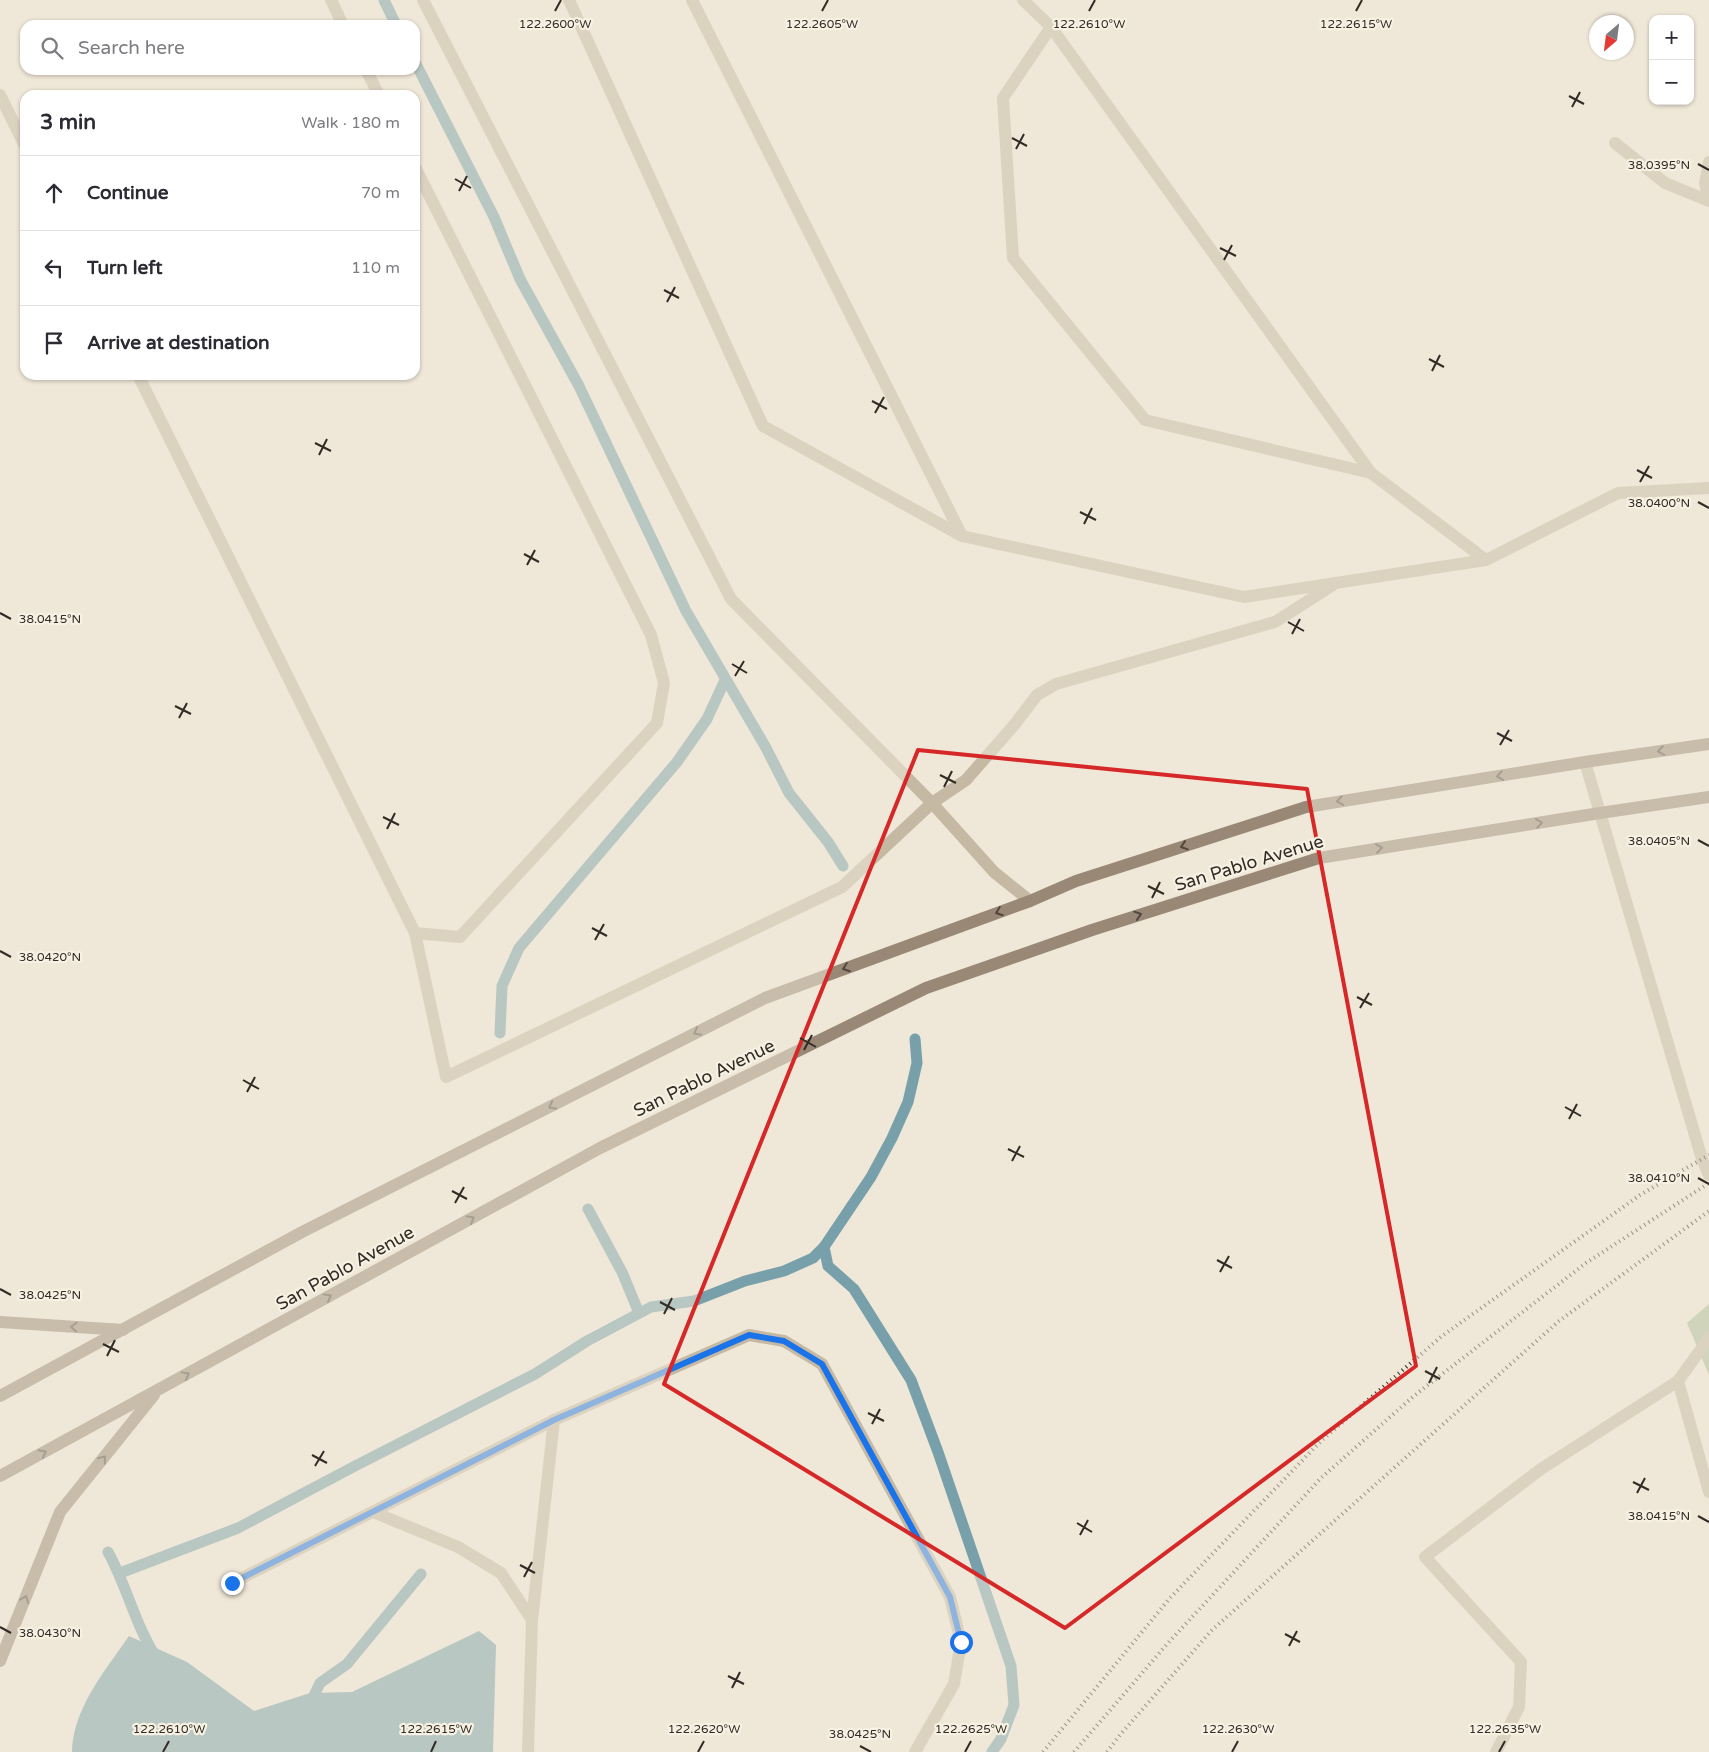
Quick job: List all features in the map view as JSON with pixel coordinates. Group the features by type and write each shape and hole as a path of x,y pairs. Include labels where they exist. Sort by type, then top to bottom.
{"main road":[{"name":"San Pablo Avenue","path":"0,1396 304,1232 765,998 1030,901 1076,880 1306,807 1709,744"},
{"name":"San Pablo Avenue","path":"0,1476 600,1148 926,988 1092,930 1318,858 1600,812 1709,797"},
{"path":"0,1322 123,1330"},
{"path":"0,1661 60,1512 158,1390"}],"street":[{"path":"331,0 341,20"},
{"path":"423,0 732,599 932,803 994,872 1030,901"},
{"path":"570,0 763,426 962,536 1244,597 1486,560 1618,493 1709,488"},
{"path":"692,0 962,536"},
{"path":"1023,0 1051,27 1371,473 1486,560"},
{"path":"1051,27 1003,98 1013,258 1145,420 1371,473"},
{"path":"369,75 376,90"},
{"path":"0,95 20,136"},
{"path":"1615,143 1665,183 1709,201"},
{"path":"1709,162 1705,183 1709,201"},
{"path":"415,933 460,937 657,723 664,683 652,635 420,177"},
{"path":"140,380 415,933 446,1077 842,886 932,803 966,780 1037,695 1056,684 1275,622 1338,582"},
{"path":"1585,762 1702,1159 1709,1175"},
{"path":"232,1583 554,1420 749,1335 784,1341 822,1364 950,1597 961,1642 954,1684 915,1752"},
{"path":"1496,1752 1519,1707 1520,1662 1425,1557 1541,1469 1678,1381 1709,1338"},
{"path":"1678,1381 1709,1492"},
{"path":"528,1752 532,1620 554,1420"},
{"path":"374,1512 458,1546 501,1573 532,1620"}],"highlighted area":[{"path":"918,750 1307,789 1416,1366 1065,1628 664,1384"}],"green space":[{"path":"1709,1304 1709,1375 1687,1323"}],"water":[{"path":"479,1631 496,1645 493,1752 72,1752 78,1720 84,1705 101,1676 129,1636 187,1662 254,1711 310,1693 352,1692"}],"waterway":[{"path":"384,0 394,20"},
{"path":"420,72 494,217 520,279 579,386 686,611 765,746 789,793 828,842 843,866"},
{"path":"500,1033 502,986 519,948 677,762 707,719 725,680"},
{"path":"120,1573 238,1528 535,1374 587,1341 651,1307 694,1301 745,1281 784,1271 813,1258 824,1247 871,1177 892,1138 908,1102 917,1063 915,1039"},
{"path":"588,1209 622,1272 639,1313"},
{"path":"824,1247 828,1266 854,1289 911,1380 938,1452 1011,1666 1014,1705 1001,1739 992,1752"},
{"path":"108,1552 121,1578 142,1632 156,1657"},
{"path":"309,1706 320,1683 347,1664 421,1574"}],"railway":[{"path":"1043,1752 1170,1598 1321,1441 1442,1336 1640,1195 1709,1155"},
{"path":"1074,1752 1168,1643 1321,1478 1415,1395 1586,1263 1709,1183"},
{"path":"1107,1752 1212,1630 1559,1321 1709,1211"}],"route":[{"path":"232,1583 554,1420 749,1335 784,1341 822,1364 950,1597 961,1642"}]}
